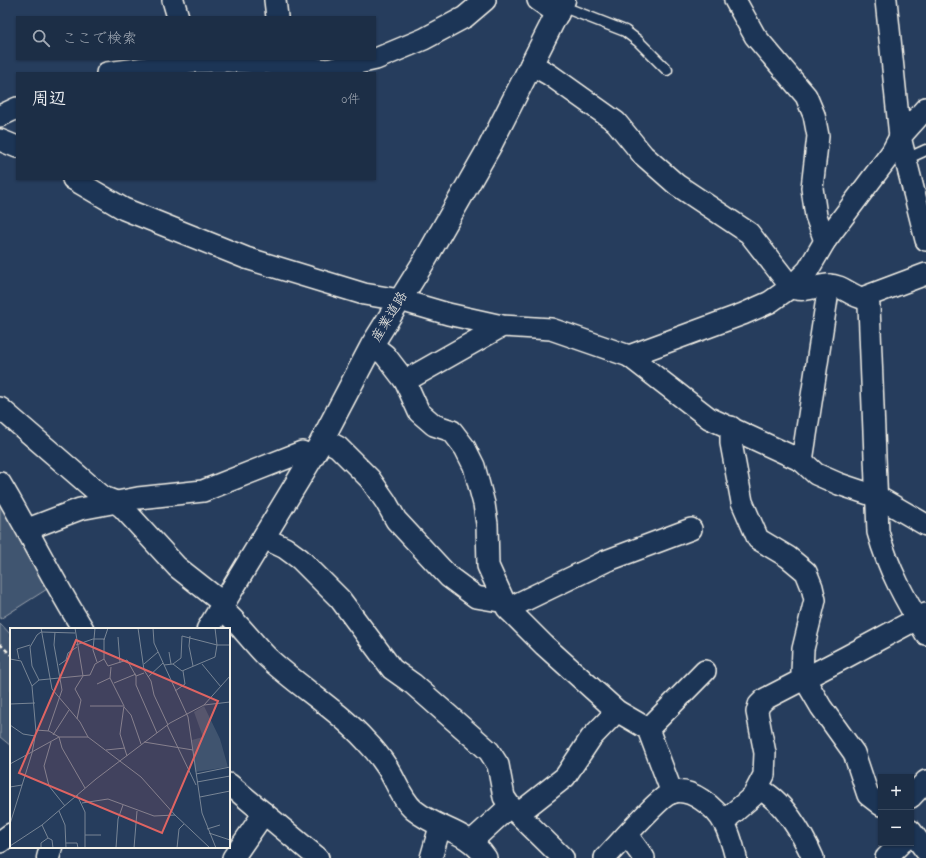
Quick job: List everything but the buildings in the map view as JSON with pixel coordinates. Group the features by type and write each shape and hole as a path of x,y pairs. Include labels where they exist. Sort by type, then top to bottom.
{"street":[{"path":"173,0 178,16"},
{"path":"275,0 277,16"},
{"path":"376,59 424,39 465,17 485,0"},
{"path":"538,0 561,7"},
{"path":"735,0 755,36 806,96 814,115 818,136 812,188 816,216 825,241"},
{"path":"886,0 900,137 904,160 926,238"},
{"name":"産業道路","path":"209,628 318,447 372,345 425,260 490,146 561,7"},
{"path":"112,72 190,60 282,62 327,70 372,60"},
{"path":"531,64 550,75 616,122 643,155 677,185 749,233 791,287 798,290 829,285 844,288 856,297 862,298 926,274"},
{"path":"0,116 16,108"},
{"path":"629,356 743,314 770,302 791,287 808,270 825,241 892,152 900,137 926,108"},
{"path":"0,140 16,147"},
{"path":"76,180 124,209 246,258 364,294 400,300 448,314 502,326 551,330 629,356 709,418 802,461 816,474 838,484 878,497 926,525"},
{"path":"802,461 829,285"},
{"path":"724,821 753,796 764,775 766,753 757,712 759,705 765,699 804,678 923,622 885,556 878,532 878,497 869,306 866,297"},
{"path":"406,380 502,326"},
{"path":"372,345 385,355 406,380 419,412 434,425 452,431 468,454 474,466 484,504 487,524 488,566 507,607 544,645 617,711 648,729 672,793"},
{"path":"0,408 98,493 116,502 133,518 177,567 223,606 267,656 351,725 367,741 387,767 413,810 440,826 461,834 472,841 486,858"},
{"path":"731,427 731,443 742,502 758,539 788,557 806,572 812,588 815,600 804,649 802,672 804,678 821,707 854,753 868,795 878,803"},
{"path":"28,528 80,509 116,502 203,491 295,454 318,447 338,447 370,479 396,520 449,577 476,597 507,607 515,605 606,561 691,529"},
{"path":"0,483 28,528 41,555 82,628"},
{"path":"264,538 285,548 300,559 340,599 392,669 413,684 489,751 498,765 504,797 514,810 563,858"},
{"path":"648,729 705,671"},
{"path":"472,841 514,810 565,777 591,738 617,711"},
{"path":"914,794 926,781"},
{"path":"230,785 318,858"},
{"path":"758,789 766,792 776,801 793,823 813,858"},
{"path":"605,858 659,802 672,793 686,793 700,797 724,821 731,838 736,858"},
{"path":"233,858 264,813"},
{"path":"431,858 440,826"},
{"path":"0,842 10,835"},
{"path":"627,835 644,858"},
{"path":"914,840 926,851"},
{"path":"886,858 898,846"},
{"path":"48,858 51,848"}],"lane":[{"path":"561,7 625,31 638,41 667,70"},
{"path":"904,160 926,150"}],"path":[{"path":"0,644 10,654"}],"shaded area":[{"path":"0,483 55,584 0,619"},
{"path":"0,623 10,634 10,745 0,737"}]}
